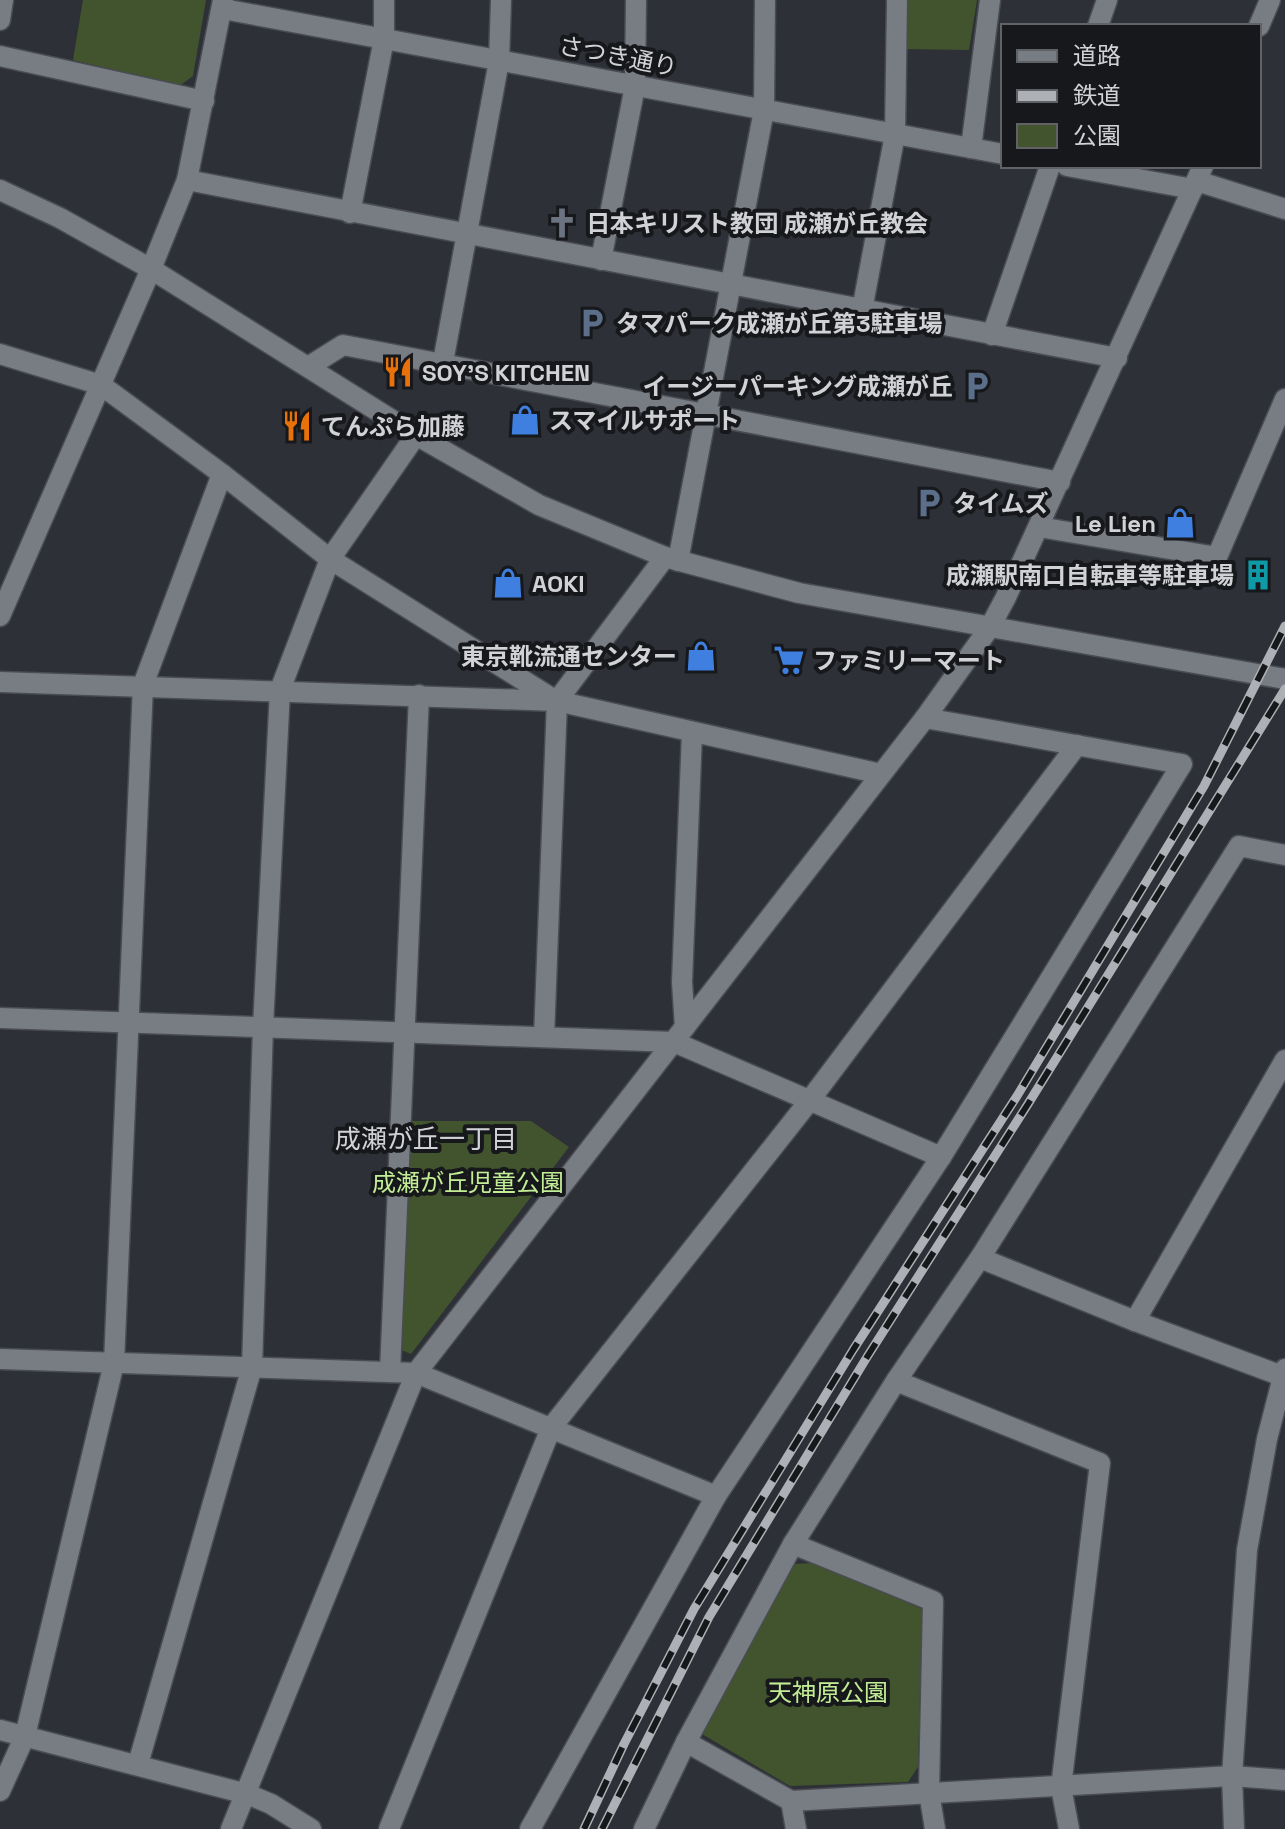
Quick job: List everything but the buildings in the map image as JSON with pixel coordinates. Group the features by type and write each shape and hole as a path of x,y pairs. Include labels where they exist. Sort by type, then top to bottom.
{"street":[{"path":"0,20 3,0"},
{"path":"350,213 384,39 384,0"},
{"path":"443,362 499,61 501,0"},
{"path":"601,260 635,86 636,0"},
{"path":"544,1037 557,701 672,559 706,415 764,110 765,0"},
{"path":"862,310 895,134 897,0"},
{"path":"971,148 990,0"},
{"path":"1099,24 1107,0"},
{"path":"1260,24 1270,0"},
{"path":"0,616 187,180 223,5"},
{"name":"さつき通り","path":"223,5 499,61 1001,154"},
{"path":"0,56 204,101"},
{"path":"992,335 1049,168"},
{"path":"1087,168 1198,179 1285,209"},
{"path":"231,1829 416,1373 925,718 990,627 1060,482 1198,179"},
{"path":"187,180 1117,358"},
{"path":"0,190 60,218 151,269 416,435 539,505 672,559 799,593 1285,679"},
{"path":"308,367 343,345 1060,482"},
{"path":"0,354 101,385 330,559 557,701"},
{"path":"1039,527 1217,557 1285,399"},
{"path":"138,1764 252,1367 263,1027 280,690 330,559 416,435"},
{"path":"0,1791 25,1736 114,1363 143,685 222,474"},
{"path":"0,682 557,701 881,774"},
{"path":"390,1372 419,695"},
{"path":"530,1829 716,1496 941,1157 1182,764 925,718"},
{"path":"679,1035 692,733"},
{"path":"389,1829 551,1428 810,1100 1077,745"},
{"path":"647,1827 686,1742 793,1544 896,1381 980,1258 1239,846 1285,855"},
{"path":"0,1018 544,1037 679,1035 810,1100 941,1157"},
{"path":"1135,1321 1285,1060"},
{"path":"980,1258 1135,1321 1284,1373 1267,1439 1247,1550 1232,1776 1234,1829"},
{"path":"0,1359 416,1373 716,1496"},
{"path":"896,1381 1100,1463 1061,1787 1069,1829"},
{"path":"793,1544 933,1601 929,1792 935,1829"},
{"path":"0,1730 247,1794 271,1804 311,1829"},
{"path":"686,1742 791,1801 1232,1776 1285,1780"},
{"path":"791,1801 796,1829"}],"green space":[{"path":"83,0 206,0 193,76 179,86 73,60"},
{"path":"903,0 977,0 969,50 903,49"},
{"name":"成瀬が丘児童公園","path":"411,1121 531,1121 569,1147 411,1354 401,1350"},
{"name":"天神原公園","path":"813,1563 922,1609 918,1767 908,1782 790,1786 702,1734 793,1564"}],"railway":[{"path":"584,1829 694,1609 853,1350 1017,1096 1204,786 1285,626"},
{"path":"602,1829 709,1617 867,1357 1285,689"}],"place":[{"name":"日本キリスト教団 成瀬が丘教会","path":"562,223"},
{"name":"タマパーク成瀬が丘第3駐車場","path":"592,323"},
{"name":"SOY'S KITCHEN","path":"398,372"},
{"name":"イージーパーキング成瀬が丘","path":"977,386"},
{"name":"スマイルサポート","path":"525,420"},
{"name":"てんぷら加藤","path":"297,426"},
{"name":"タイムズ","path":"929,503"},
{"name":"Le Lien","path":"1180,523"},
{"name":"成瀬駅南口自転車等駐車場","path":"1258,575"},
{"name":"AOKI","path":"508,583"},
{"name":"東京靴流通センター","path":"701,656"},
{"name":"ファミリーマート","path":"789,660"}],"district":[{"name":"成瀬が丘一丁目","path":"426,1139"}]}
